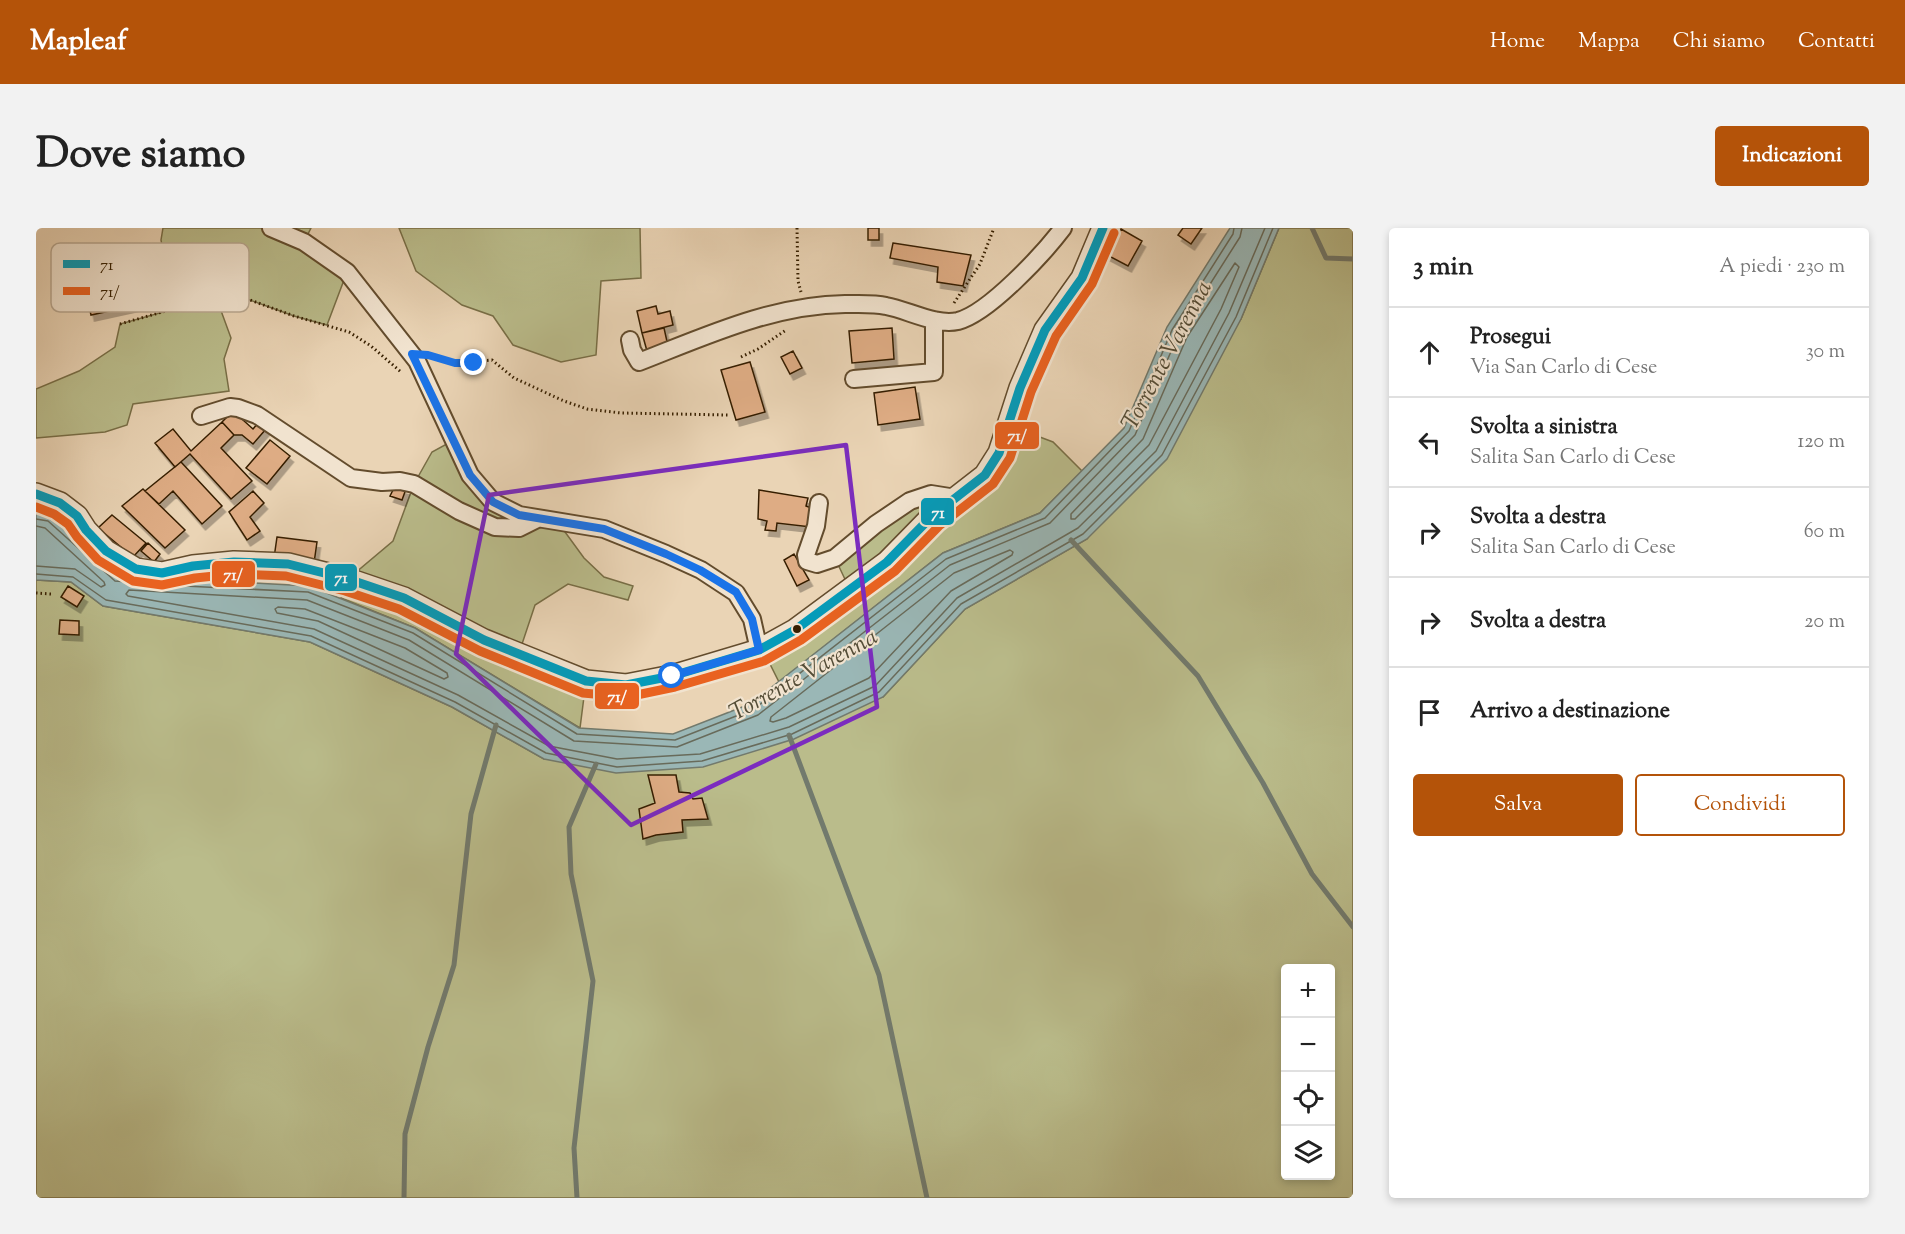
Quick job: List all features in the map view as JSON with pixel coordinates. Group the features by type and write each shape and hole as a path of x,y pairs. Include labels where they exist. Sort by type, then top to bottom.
{"street":[{"path":"271,228 304,242 347,272 412,354 470,475 493,502 519,515 604,529 700,570 736,592 752,619 759,650"},
{"path":"630,340 632,350 639,362 750,319 805,308 843,304 885,305 934,320 957,321 985,307 1022,274 1064,228"},
{"path":"36,494 60,503 77,516 86,530 106,551 136,569 162,573 194,566 234,562 288,564 338,576 404,598 484,640 586,681 626,685 672,676 759,650 795,630 887,562 931,517 984,476 999,453 1020,388 1045,330 1082,278 1103,228"},
{"path":"854,378 934,372 934,320"},
{"path":"201,416 230,406 256,415 351,478 414,484 459,511 495,527 519,528 537,519"},
{"path":"819,503 816,526 806,555 807,561 817,564 835,558 876,524 910,501 931,494 956,498"}],"path":[{"path":"741,357 758,349 786,330 805,308 798,281 797,228"},
{"path":"953,304 980,264 994,228"},
{"path":"249,300 349,332 371,346 403,374"},
{"path":"120,324 162,312"},
{"path":"412,354 428,355 455,363 492,360 514,378 587,409 621,413 728,415"},
{"path":"36,593 51,594"}],"highlighted area":[{"path":"846,445 877,707 631,825 456,654 489,495"}],"green space":[{"path":"163,228 311,228 304,242 347,272 327,325 249,300 249,243 162,243"},
{"path":"399,228 640,228 641,278 601,281 596,355 561,362 513,345 493,316 462,305 416,271"},
{"path":"1279,228 1353,228 1353,1198 36,1198 36,580 71,582 103,606 310,642 452,707 544,759 883,697 965,609 1087,539 1241,319"},
{"path":"163,312 221,312 231,338 224,359 229,391 133,404 127,425 105,432 36,438 36,389 79,371 115,347 120,324"},
{"path":"1008,425 1053,442 1082,471 1040,513 943,553 779,682 762,648 850,590 835,558 910,501 956,497"},
{"path":"454,440 493,502 557,521 584,558 604,577 633,586 628,600 568,584 535,605 519,653 586,681 580,728 415,628 341,598 348,579 393,541 414,484 432,452"}],"water":[{"name":"Torrente Varenna","path":"1230,228 1279,228 1241,319 1167,459 1087,539 965,609 883,697 794,739 703,767 616,773 544,759 452,707 310,642 103,606 71,582 36,580 36,513 51,515 118,576 309,586 415,628 579,728 673,734 750,704 943,553 1040,513 1124,428 1167,327"}],"building":[{"path":"868,228 879,228 879,240 868,240"},
{"path":"1183,228 1202,228 1191,244 1178,235"},
{"path":"1121,229 1142,241 1128,266 1107,255"},
{"path":"893,243 971,255 963,286 937,282 938,267 890,258"},
{"path":"656,306 658,314 670,311 673,325 642,333 637,311"},
{"path":"664,328 668,346 647,351 642,333"},
{"path":"892,328 894,359 852,363 849,331"},
{"path":"793,351 802,368 790,374 781,357"},
{"path":"750,362 765,412 736,420 721,370"},
{"path":"915,387 920,419 878,425 874,393"},
{"path":"233,411 253,429 259,422 266,429 253,444 242,435 234,435 222,422"},
{"path":"222,422 234,435 221,448 252,481 231,499 190,454 175,467 155,443 173,429 191,451"},
{"path":"270,440 290,456 267,484 246,468"},
{"path":"181,462 222,506 202,524 173,491 159,504 145,491"},
{"path":"395,486 406,489 402,500 390,496"},
{"path":"143,489 185,530 165,548 122,506"},
{"path":"759,490 808,498 806,506 814,509 811,527 777,523 776,531 765,530 767,521 758,519"},
{"path":"253,491 264,503 250,517 260,531 247,540 229,512"},
{"path":"112,515 146,543 133,557 98,528"},
{"path":"277,537 317,542 314,563 274,558"},
{"path":"148,543 160,554 154,562 141,551"},
{"path":"794,554 809,580 797,586 784,560"},
{"path":"68,586 84,596 77,607 61,597"},
{"path":"60,620 79,621 79,635 59,634"},
{"path":"648,775 676,775 679,792 690,793 693,799 702,798 708,819 682,820 683,832 643,839 639,809 655,803"}],"waterway":[{"path":"1312,228 1326,258 1353,259"},
{"path":"1071,540 1198,676 1263,783 1312,874 1353,927"},
{"path":"404,1198 405,1134 428,1047 454,965 471,814 496,725"},
{"path":"789,735 879,975 927,1198"},
{"path":"577,1198 574,1148 593,981 571,874 569,827 596,764"}],"transit line":[{"name":"71","path":"36,494 60,503 77,516 86,530 106,551 136,569 162,573 193,566 234,562 288,564 348,579 404,598 484,640 586,681 626,685 672,676 759,650 795,630 887,562 931,517 985,475 999,453 1020,388 1045,330 1082,278 1103,228"},
{"name":"71/","path":"36,507 54,514 68,524 98,560 133,581 162,585 195,578 234,574 286,576 345,591 399,609 480,651 583,693 627,697 675,687 764,661 801,640 895,571 939,526 993,484 1010,458 1031,392 1056,336 1092,284 1114,233"}],"route":[{"path":"474,363 455,363 428,355 412,354 470,475 493,502 519,515 604,529 700,570 736,592 752,619 759,650 672,676"}]}
